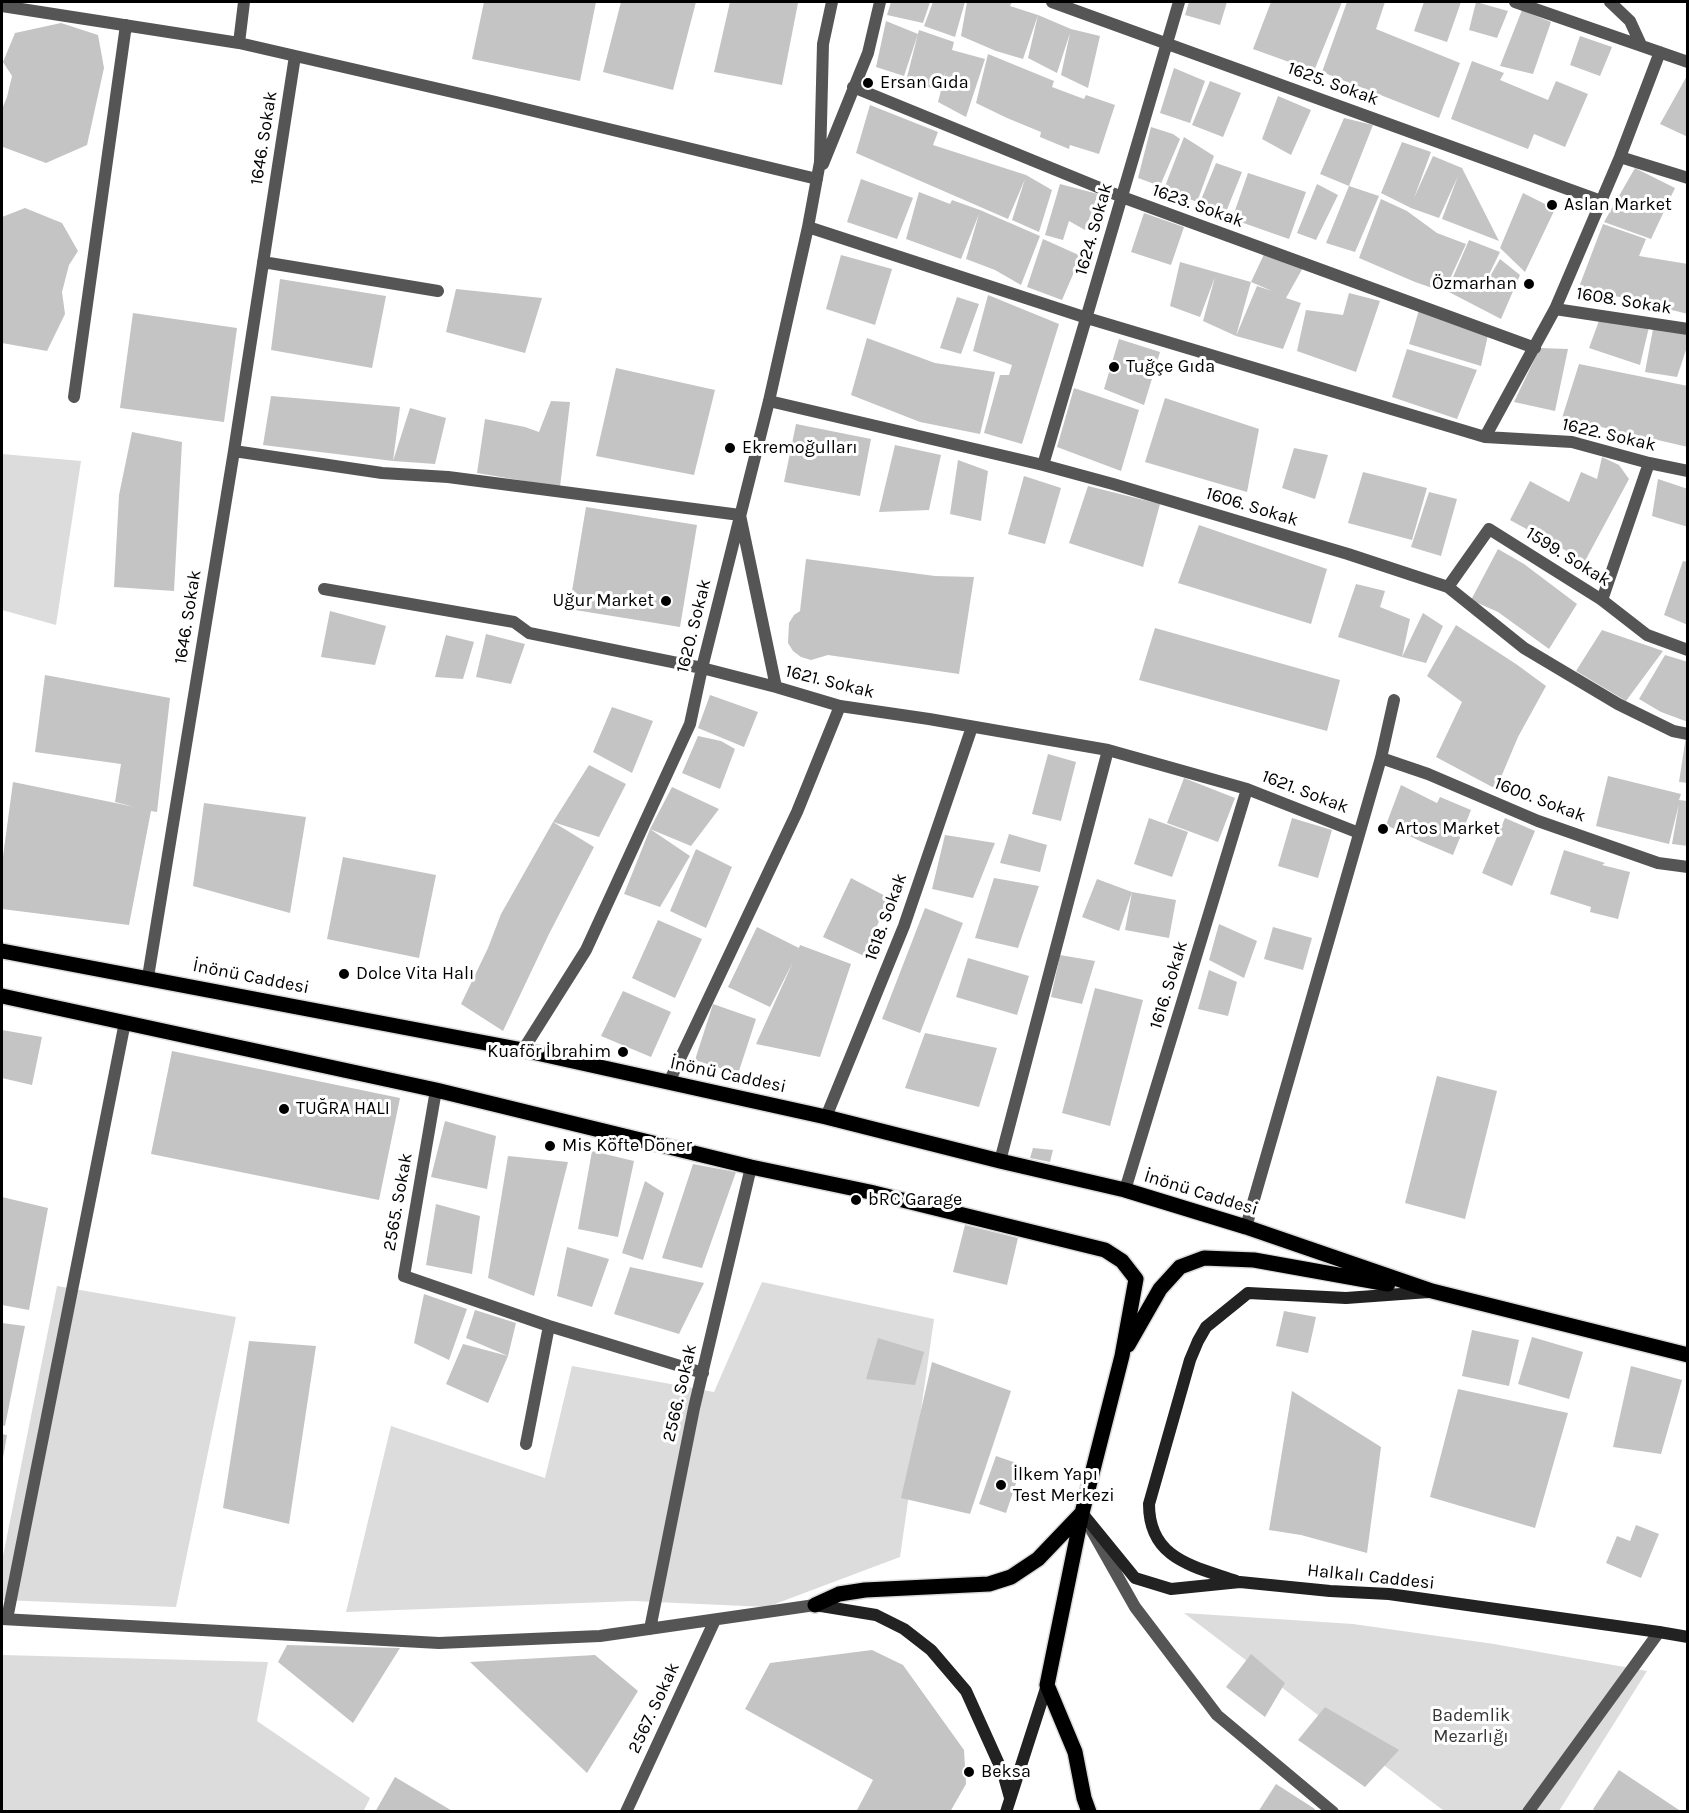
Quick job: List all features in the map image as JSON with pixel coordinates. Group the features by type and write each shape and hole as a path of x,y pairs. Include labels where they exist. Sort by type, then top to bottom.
{"main road":[{"name":"İnönü Caddesi","path":"2,951 523,1050 826,1117 1125,1190 1246,1227 1432,1292 1688,1355"},
{"path":"2,996 436,1090 751,1167 870,1192 1105,1250 1122,1261 1136,1279 1122,1356 1082,1513 1047,1685 1006,1812"},
{"path":"1122,1356 1160,1289 1180,1267 1204,1258 1254,1260 1432,1292"},
{"name":"İnönü Caddesi","path":"1240,1582 1193,1566 1175,1557 1155,1536 1149,1521 1149,1504 1190,1360 1206,1327 1248,1293 1346,1298 1432,1292"},
{"path":"815,1605 839,1594 865,1590 989,1584 1011,1578 1038,1559 1082,1513"},
{"name":"Halkalı Caddesi","path":"1082,1513 1135,1578 1171,1589 1240,1582 1389,1594 1688,1637"},
{"path":"815,1605 876,1615 904,1629 931,1650 966,1691 1003,1773 1010,1797"},
{"path":"1047,1685 1075,1752 1089,1812"}],"street":[{"path":"239,43 244,2"},
{"path":"817,179 820,162 823,44 832,2"},
{"path":"817,179 868,53 880,2"},
{"name":"1625. Sokak","path":"1052,2 1601,201"},
{"name":"1624. Sokak","path":"1043,465 1179,2"},
{"path":"1515,2 1688,62"},
{"path":"1610,2 1630,21 1641,45"},
{"path":"2,6 239,43 817,179"},
{"path":"74,398 126,25"},
{"path":"1485,437 1555,309 1620,157 1660,52"},
{"name":"1646. Sokak","path":"148,977 234,451 295,56"},
{"name":"1623. Sokak","path":"853,87 1122,197 1535,348"},
{"path":"1620,157 1688,178"},
{"name":"1620. Sokak","path":"523,1050 586,950 690,724 769,401 817,179"},
{"name":"1622. Sokak","path":"808,227 1087,318 1485,437 1572,442 1688,471"},
{"path":"262,262 438,291"},
{"name":"1608. Sokak","path":"1555,309 1688,329"},
{"name":"1606. Sokak","path":"769,401 1043,465 1113,484 1348,554 1448,587 1524,648 1618,704 1673,730 1688,734"},
{"path":"234,451 381,473 448,477 740,515 776,687"},
{"path":"1602,600 1649,463"},
{"name":"1599. Sokak","path":"1448,587 1490,529 1602,600 1647,635 1688,650"},
{"name":"1621. Sokak","path":"324,589 514,622 529,633 702,668 840,706 1108,750 1247,789 1359,832"},
{"path":"1246,1227 1381,758 1394,700"},
{"path":"669,1082 797,812 840,706"},
{"name":"1618. Sokak","path":"826,1117 904,926 972,727"},
{"path":"1000,1161 1108,750"},
{"name":"1600. Sokak","path":"1381,758 1428,774 1538,821 1658,862 1688,867"},
{"name":"1616. Sokak","path":"1125,1190 1247,789"},
{"path":"125,1022 4,1619 439,1643 600,1636 815,1605"},
{"name":"2565. Sokak","path":"436,1090 404,1276 549,1326 703,1373"},
{"name":"2566. Sokak","path":"650,1629 694,1408 751,1167"},
{"path":"526,1444 549,1326"},
{"path":"1082,1513 1135,1607 1217,1715 1333,1812"},
{"name":"2567. Sokak","path":"626,1812 715,1620"},
{"path":"1528,1812 1659,1632"}],"green space":[{"path":"2,454 81,461 56,625 2,610"},
{"path":"762,1282 934,1319 900,1557 767,1607 633,1601 346,1612 391,1426 545,1478 572,1366 714,1392"},
{"path":"57,1286 236,1317 176,1607 2,1600 2,1561"},
{"name":"Bademlik Mezarlığı","path":"1184,1613 1353,1624 1494,1644 1647,1671 1559,1811 1444,1811"},
{"path":"2,1655 268,1662 257,1721 370,1798 363,1812 2,1811"}],"building":[{"path":"484,2 596,2 580,81 472,59"},
{"path":"621,2 696,2 673,90 603,72"},
{"path":"730,2 798,3 782,85 714,72"},
{"path":"891,2 930,2 923,23 887,15"},
{"path":"933,2 965,2 955,37 924,26"},
{"path":"967,2 1012,2 1010,6 1038,15 1023,59 996,51 961,36"},
{"path":"1189,2 1227,2 1220,25 1185,15"},
{"path":"1271,2 1342,2 1314,71 1253,49"},
{"path":"1347,2 1385,2 1376,29 1460,63 1439,118 1322,72"},
{"path":"1424,2 1461,2 1447,42 1414,31"},
{"path":"1476,2 1508,11 1497,38 1469,30"},
{"path":"1522,10 1551,22 1533,74 1500,66"},
{"path":"1038,15 1071,29 1100,36 1088,88 1061,75 1070,33 1057,73 1028,58"},
{"path":"886,21 918,34 904,76 876,67"},
{"path":"61,23 98,35 104,68 87,145 46,163 3,147 2,109 12,76 3,62 15,33"},
{"path":"919,30 954,42 952,50 985,59 966,117 938,102 946,71 939,90 906,81"},
{"path":"1580,36 1612,47 1600,76 1570,65"},
{"path":"988,54 1054,81 1052,87 1084,99 1086,95 1115,105 1099,154 1070,145 1069,149 1040,137 1041,132 976,103"},
{"path":"1472,61 1504,73 1500,80 1548,100 1556,81 1588,94 1565,147 1534,134 1528,149 1451,119"},
{"path":"1174,68 1205,81 1190,123 1160,113"},
{"path":"1688,74 1688,137 1660,124"},
{"path":"1210,81 1241,93 1223,137 1192,125"},
{"path":"1278,96 1311,110 1291,155 1262,139"},
{"path":"870,105 938,132 933,145 1026,175 1052,190 1039,232 1012,220 1025,179 1008,219 856,153"},
{"path":"1344,118 1373,125 1349,186 1320,174"},
{"path":"1151,127 1173,134 1180,139 1160,186 1138,178"},
{"path":"1184,137 1214,156 1197,202 1164,189"},
{"path":"1402,142 1431,152 1414,198 1433,156 1462,168 1499,241 1442,219 1458,176 1439,218 1411,208 1381,193"},
{"path":"1216,163 1242,172 1224,217 1198,207"},
{"path":"1635,168 1675,188 1651,239 1604,222"},
{"path":"1248,173 1306,192 1289,239 1232,219"},
{"path":"861,179 913,198 897,239 847,222"},
{"path":"1060,184 1098,194 1085,230 1069,221 1063,240 1045,235"},
{"path":"1317,184 1338,195 1316,240 1297,233"},
{"path":"1349,186 1379,196 1355,252 1326,243"},
{"path":"919,192 950,204 952,200 980,210 1040,236 1021,285 995,270 966,259 979,214 961,259 906,239"},
{"path":"1523,193 1555,209 1525,272 1500,248"},
{"path":"1381,199 1407,211 1437,233 1466,244 1444,292 1359,258"},
{"path":"25,208 62,223 78,251 69,265 62,292 65,314 47,351 2,343 2,217"},
{"path":"1144,213 1184,227 1171,265 1131,252"},
{"path":"1603,224 1646,239 1639,256 1688,264 1688,314 1579,287"},
{"path":"1043,239 1081,256 1062,300 1027,287"},
{"path":"1469,240 1500,252 1479,295 1500,259 1520,275 1501,319 1447,291"},
{"path":"1266,250 1304,266 1286,298 1301,303 1283,349 1236,336 1257,286 1272,291 1251,282"},
{"path":"841,255 892,269 875,325 826,309"},
{"path":"1180,262 1251,282 1236,336 1203,321 1215,277 1200,317 1170,306"},
{"path":"280,279 386,296 372,368 271,350"},
{"path":"456,289 542,298 525,353 446,332"},
{"path":"1349,293 1380,301 1356,372 1297,351 1306,310 1343,315"},
{"path":"988,295 1059,324 1022,444 984,433 1000,375 1009,375 1012,365 973,351"},
{"path":"957,297 979,304 961,354 940,348"},
{"path":"1419,310 1488,335 1481,366 1409,344"},
{"path":"133,313 237,328 224,422 120,408"},
{"path":"1600,318 1649,327 1640,365 1589,348"},
{"path":"1653,329 1688,334 1688,344 1677,377 1645,372"},
{"path":"867,338 935,363 995,372 980,434 920,422 851,395"},
{"path":"1119,339 1160,352 1144,405 1104,389"},
{"path":"1540,348 1568,349 1555,411 1514,402"},
{"path":"1407,349 1477,370 1457,419 1392,397"},
{"path":"1579,364 1688,386 1688,447 1562,418"},
{"path":"616,368 715,390 694,475 596,456"},
{"path":"1074,388 1139,410 1121,471 1057,447"},
{"path":"271,396 400,407 393,461 263,445"},
{"path":"1165,398 1259,429 1247,492 1145,462"},
{"path":"551,401 570,402 560,487 477,473 485,419 539,432"},
{"path":"410,408 446,418 435,464 393,461"},
{"path":"796,424 871,439 860,496 784,482"},
{"path":"132,432 182,442 174,591 114,587 119,495"},
{"path":"895,445 941,455 929,510 879,512"},
{"path":"1294,448 1328,455 1315,499 1282,488"},
{"path":"1602,457 1619,465 1629,479 1585,561 1510,520 1530,481 1569,502 1581,472 1597,479"},
{"path":"958,460 988,471 981,521 950,514"},
{"path":"1363,472 1427,488 1412,540 1348,523"},
{"path":"1024,476 1061,488 1045,544 1008,534"},
{"path":"1658,479 1688,489 1688,527 1652,516"},
{"path":"1088,486 1160,504 1143,567 1069,543"},
{"path":"1429,492 1457,499 1441,556 1411,547"},
{"path":"586,507 697,525 680,627 569,609"},
{"path":"1199,525 1327,569 1311,624 1178,583"},
{"path":"1498,549 1524,564 1577,604 1549,649 1498,612 1471,600"},
{"path":"806,559 935,576 974,577 959,674 828,655 811,660 793,651 788,643 789,623 800,611"},
{"path":"1683,561 1688,562 1688,625 1664,615"},
{"path":"1356,584 1385,591 1380,607 1410,619 1402,657 1338,637"},
{"path":"330,611 386,626 375,665 321,657"},
{"path":"1423,613 1443,626 1426,663 1402,657"},
{"path":"1456,625 1546,686 1518,737 1496,789 1436,757 1462,702 1427,676"},
{"path":"1155,628 1340,680 1327,731 1139,680"},
{"path":"1602,630 1663,651 1626,701 1576,671"},
{"path":"486,634 525,644 511,684 476,677"},
{"path":"446,635 474,642 463,679 435,677"},
{"path":"1665,655 1688,662 1688,722 1661,712 1639,699"},
{"path":"45,675 170,698 157,812 151,811 129,925 2,909 2,864 13,782 135,807 115,802 121,764 35,752"},
{"path":"710,695 758,712 744,747 698,728"},
{"path":"612,707 653,721 632,773 593,752"},
{"path":"698,736 721,741 735,749 720,789 682,773"},
{"path":"1686,736 1688,736 1688,783 1679,782"},
{"path":"1048,754 1076,762 1061,821 1032,814"},
{"path":"589,765 626,784 599,837 553,822"},
{"path":"1608,776 1681,794 1679,800 1688,801 1688,846 1672,844 1679,804 1669,844 1596,826"},
{"path":"1184,778 1235,798 1218,842 1167,823"},
{"path":"1401,785 1437,803 1440,797 1471,810 1453,855 1386,825"},
{"path":"672,787 719,809 691,846 650,829"},
{"path":"204,803 306,817 290,913 193,886"},
{"path":"1149,818 1188,832 1172,877 1134,864"},
{"path":"1292,818 1332,830 1318,878 1278,866"},
{"path":"1505,818 1535,831 1512,886 1482,873"},
{"path":"553,822 594,847 503,1031 461,1004 488,948 501,914"},
{"path":"650,829 690,856 660,907 624,894"},
{"path":"1009,834 1047,845 1040,872 1000,863"},
{"path":"945,835 995,843 973,898 932,889"},
{"path":"696,849 732,867 706,928 670,911"},
{"path":"1564,850 1605,863 1602,865 1630,872 1618,919 1590,912 1591,907 1550,894"},
{"path":"343,857 436,875 419,958 327,939"},
{"path":"851,878 889,898 864,956 823,937"},
{"path":"994,878 1039,886 1018,948 975,938"},
{"path":"1097,879 1132,892 1119,931 1082,917"},
{"path":"1132,892 1176,900 1169,938 1125,930"},
{"path":"925,908 963,923 920,1033 882,1019"},
{"path":"658,920 702,939 675,998 632,978"},
{"path":"1219,924 1257,941 1244,978 1209,960"},
{"path":"757,927 799,948 800,945 851,964 820,1057 756,1044 793,962 770,1007 728,987"},
{"path":"1273,927 1312,938 1303,970 1264,959"},
{"path":"1060,955 1095,961 1082,1004 1051,997"},
{"path":"968,958 1029,976 1017,1015 956,997"},
{"path":"1209,970 1237,982 1228,1016 1198,1009"},
{"path":"1095,988 1143,1000 1110,1126 1062,1113"},
{"path":"623,991 671,1012 651,1057 601,1036"},
{"path":"713,1004 756,1019 738,1074 695,1060"},
{"path":"2,1030 42,1037 32,1085 2,1078"},
{"path":"925,1033 997,1048 979,1107 905,1088"},
{"path":"172,1051 400,1098 379,1200 151,1154"},
{"path":"1437,1076 1497,1091 1465,1219 1405,1203"},
{"path":"445,1121 496,1136 487,1189 431,1177"},
{"path":"1033,1148 1053,1150 1050,1162 1030,1158"},
{"path":"592,1151 634,1161 618,1237 578,1229"},
{"path":"508,1156 568,1162 534,1296 488,1278"},
{"path":"693,1164 736,1172 702,1268 662,1258"},
{"path":"645,1181 664,1193 643,1260 622,1253"},
{"path":"2,1197 48,1208 29,1310 2,1305"},
{"path":"436,1204 480,1216 472,1274 426,1265"},
{"path":"965,1225 1018,1238 1007,1285 953,1272"},
{"path":"567,1247 609,1259 592,1307 557,1296"},
{"path":"630,1267 704,1283 679,1334 614,1314"},
{"path":"424,1294 467,1309 449,1360 414,1343"},
{"path":"475,1310 516,1323 508,1356 466,1338"},
{"path":"1284,1311 1316,1317 1308,1353 1276,1346"},
{"path":"2,1323 25,1326 5,1426 2,1425"},
{"path":"1472,1330 1519,1340 1509,1386 1462,1376"},
{"path":"1532,1337 1583,1352 1569,1399 1518,1384"},
{"path":"878,1338 924,1352 915,1385 866,1379"},
{"path":"249,1341 316,1346 289,1524 223,1508"},
{"path":"463,1344 508,1356 488,1403 446,1384"},
{"path":"932,1362 1011,1391 970,1514 901,1498"},
{"path":"1631,1366 1682,1380 1661,1454 1613,1447"},
{"path":"1458,1389 1568,1413 1535,1528 1430,1497"},
{"path":"1292,1391 1381,1447 1367,1553 1301,1535 1269,1530"},
{"path":"2,1434 7,1435 3,1458 2,1458"},
{"name":"İlkem Yapı Test Merkezi","path":"996,1456 1022,1465 1006,1513 979,1504"},
{"path":"1636,1525 1659,1534 1641,1578 1606,1563 1617,1536 1630,1541"},
{"path":"287,1645 400,1648 353,1723 278,1662"},
{"path":"872,1650 903,1665 964,1750 966,1784 950,1812 856,1812 873,1780 745,1709 770,1663"},
{"path":"1251,1654 1285,1683 1265,1717 1226,1687"},
{"path":"595,1655 638,1691 587,1773 470,1662"},
{"path":"1325,1707 1399,1750 1365,1787 1298,1740"},
{"path":"1619,1770 1682,1812 1596,1812 1593,1809"},
{"path":"395,1777 454,1812 375,1812"},
{"path":"1276,1784 1315,1809 1313,1812 1258,1812"}],"place":[{"name":"Ersan Gıda","path":"868,83"},
{"name":"Aslan Market","path":"1552,205"},
{"name":"Özmarhan","path":"1529,284"},
{"name":"Tuğçe Gıda","path":"1114,367"},
{"name":"Ekremoğulları","path":"730,448"},
{"name":"Uğur Market","path":"666,601"},
{"name":"Artos Market","path":"1383,829"},
{"name":"Dolce Vita Halı","path":"344,974"},
{"name":"Kuaför İbrahim","path":"623,1052"},
{"name":"TUĞRA HALI","path":"284,1109"},
{"name":"Mis Köfte Döner","path":"550,1146"},
{"name":"bRC Garage","path":"856,1200"},
{"name":"İlkem Yapı Test Merkezi","path":"1001,1485"},
{"name":"Beksa","path":"969,1772"}]}
